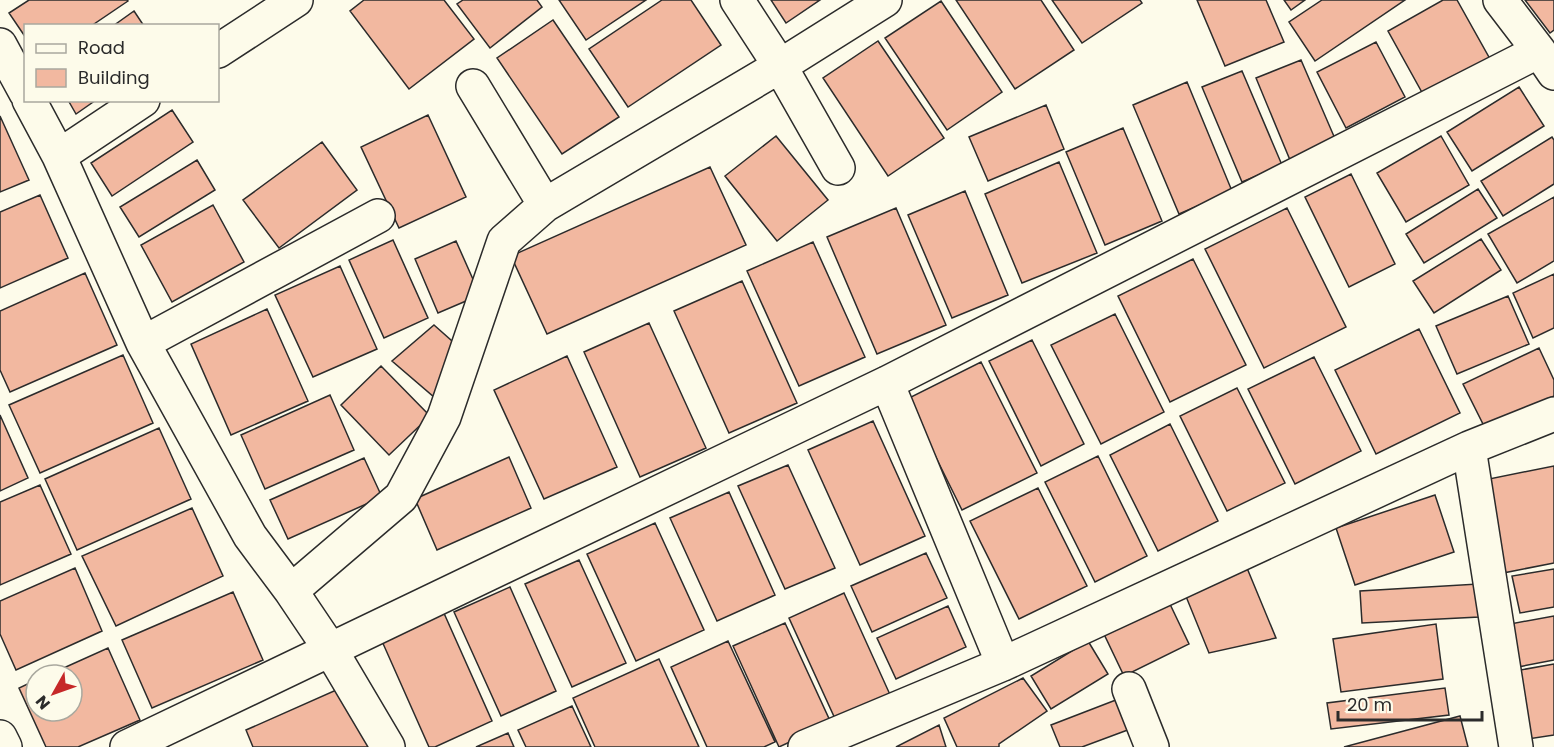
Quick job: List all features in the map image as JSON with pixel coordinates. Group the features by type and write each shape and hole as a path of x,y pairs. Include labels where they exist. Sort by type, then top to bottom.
{"street":[{"path":"219,50 296,0"},
{"path":"737,0 780,66 838,168"},
{"path":"291,591 401,496 444,417 504,241 545,205 780,66 885,0"},
{"path":"127,747 887,383 1546,62 1500,0"},
{"path":"0,45 24,89"},
{"path":"472,86 545,205"},
{"path":"30,102 59,156 143,343 250,536 330,649 388,747"},
{"path":"59,156 139,102"},
{"path":"143,343 378,216"},
{"path":"887,383 1003,664"},
{"path":"805,747 1003,664 1469,448 1554,414"},
{"path":"1469,448 1516,747"},
{"path":"1129,689 1152,747"},
{"path":"0,737 5,747"}],"building":[{"path":"29,0 128,1 94,24 24,24 24,35 9,13"},
{"path":"364,0 444,0 474,39 409,89 350,11"},
{"path":"463,0 537,0 542,7 490,48 457,4"},
{"path":"559,0 646,0 586,40"},
{"path":"662,0 691,0 721,45 628,107 589,49"},
{"path":"771,0 820,0 786,23"},
{"path":"956,0 1041,0 1074,50 1015,89"},
{"path":"1052,0 1140,0 1142,3 1082,43"},
{"path":"1197,0 1266,0 1284,42 1225,66"},
{"path":"1284,0 1305,0 1291,10"},
{"path":"1322,0 1405,0 1315,61 1289,22"},
{"path":"1443,0 1457,0 1490,59 1424,96 1388,31"},
{"path":"1525,0 1554,0 1554,30 1550,33"},
{"path":"941,1 1002,92 947,130 885,38"},
{"path":"134,11 143,24 116,24"},
{"path":"553,20 619,117 562,154 497,58"},
{"path":"878,41 944,138 888,176 823,78"},
{"path":"1376,42 1405,97 1346,128 1317,72"},
{"path":"1301,60 1336,141 1290,160 1256,78"},
{"path":"1242,71 1282,165 1242,182 1202,87"},
{"path":"1187,82 1232,191 1179,214 1133,105"},
{"path":"1519,87 1544,126 1472,171 1447,132"},
{"path":"69,102 93,102 76,114"},
{"path":"1046,105 1064,149 988,181 969,137"},
{"path":"172,110 193,142 112,196 91,163"},
{"path":"428,115 466,197 399,228 361,147"},
{"path":"0,116 29,180 0,192"},
{"path":"1123,128 1162,221 1105,245 1066,152"},
{"path":"776,136 828,200 777,241 725,176"},
{"path":"1441,136 1469,185 1406,222 1377,173"},
{"path":"1552,137 1554,140 1554,184 1503,216 1481,181"},
{"path":"322,142 357,190 279,248 243,200"},
{"path":"197,160 215,190 139,237 120,207"},
{"path":"1059,162 1097,253 1022,283 985,194"},
{"path":"710,167 746,245 547,334 511,256"},
{"path":"1351,174 1395,264 1349,287 1305,197"},
{"path":"1478,189 1497,218 1424,263 1406,234"},
{"path":"965,191 1008,295 952,318 908,215"},
{"path":"40,195 68,258 0,288 0,212"},
{"path":"1554,197 1554,261 1517,283 1488,234"},
{"path":"213,205 244,262 172,302 141,245"},
{"path":"896,208 946,325 877,354 827,237"},
{"path":"1287,208 1346,327 1264,368 1205,249"},
{"path":"1481,239 1501,270 1434,313 1413,281"},
{"path":"393,240 428,318 384,338 349,260"},
{"path":"456,241 480,295 438,313 415,259"},
{"path":"813,242 865,357 799,386 747,271"},
{"path":"1193,259 1246,365 1170,402 1118,296"},
{"path":"340,266 377,349 313,377 275,295"},
{"path":"85,273 117,345 10,392 0,370 0,311"},
{"path":"1554,274 1554,328 1533,338 1513,293"},
{"path":"742,281 797,403 729,433 674,311"},
{"path":"1508,296 1529,344 1457,374 1436,326"},
{"path":"267,309 308,401 231,435 191,344"},
{"path":"1115,314 1164,412 1101,444 1051,345"},
{"path":"649,323 706,448 640,477 584,352"},
{"path":"434,325 461,349 434,397 392,361"},
{"path":"1419,329 1460,413 1376,454 1335,370"},
{"path":"1032,340 1084,444 1041,466 989,361"},
{"path":"1539,348 1554,380 1554,396 1485,428 1463,384"},
{"path":"123,355 153,423 40,473 9,405"},
{"path":"567,356 617,467 544,499 494,390"},
{"path":"1314,357 1361,451 1295,484 1248,389"},
{"path":"981,362 1037,473 962,510 907,399"},
{"path":"381,366 430,416 389,455 341,405"},
{"path":"1237,388 1285,483 1227,511 1180,416"},
{"path":"330,395 354,450 265,489 241,435"},
{"path":"0,415 28,478 0,491"},
{"path":"873,421 925,536 860,565 808,450"},
{"path":"1170,424 1218,521 1158,551 1110,455"},
{"path":"159,428 191,499 77,550 45,479"},
{"path":"1098,456 1147,556 1095,582 1045,482"},
{"path":"509,457 531,508 437,550 415,499"},
{"path":"364,458 382,497 288,539 270,500"},
{"path":"788,465 835,568 785,589 738,486"},
{"path":"1554,466 1554,563 1503,573 1484,480"},
{"path":"40,485 71,554 0,585 0,502"},
{"path":"1038,488 1087,586 1019,619 970,521"},
{"path":"729,492 775,595 717,621 670,518"},
{"path":"1435,495 1454,552 1355,585 1336,528"},
{"path":"192,508 223,576 116,626 82,556"},
{"path":"655,523 704,630 636,661 587,554"},
{"path":"926,553 947,598 872,632 851,586"},
{"path":"579,560 626,663 572,687 525,584"},
{"path":"75,568 102,631 31,663 24,663 24,666 16,670 0,634 0,601"},
{"path":"1247,568 1276,638 1209,653 1185,594"},
{"path":"1554,569 1554,607 1520,613 1512,576"},
{"path":"1478,584 1479,617 1362,623 1360,591"},
{"path":"510,587 556,691 501,716 454,612"},
{"path":"233,592 263,660 152,708 122,640"},
{"path":"844,593 892,699 837,723 789,618"},
{"path":"1168,600 1189,644 1124,676 1103,632"},
{"path":"948,606 966,647 896,679 877,638"},
{"path":"443,611 492,721 435,747 429,747 381,639"},
{"path":"1554,616 1554,660 1518,667 1510,624"},
{"path":"785,623 831,723 779,747 733,646"},
{"path":"1436,624 1443,679 1341,692 1333,639"},
{"path":"728,641 775,742 764,747 707,747 671,667"},
{"path":"1088,641 1108,674 1051,709 1031,676"},
{"path":"108,648 140,720 78,747 46,747 35,723 84,723 84,663 75,663"},
{"path":"659,659 699,747 595,747 573,698"},
{"path":"1554,664 1554,735 1528,739 1515,671"},
{"path":"1023,678 1047,711 999,744 999,747 957,747 944,718"},
{"path":"24,686 24,699 19,688"},
{"path":"343,687 370,747 253,747 246,730"},
{"path":"1445,688 1449,715 1331,729 1327,703"},
{"path":"1121,698 1133,728 1082,747 1060,747 1051,725"},
{"path":"572,706 591,747 526,747 518,730"},
{"path":"1460,716 1468,747 1344,747"},
{"path":"939,725 946,747 896,747"},
{"path":"508,733 514,747 476,747"}]}
